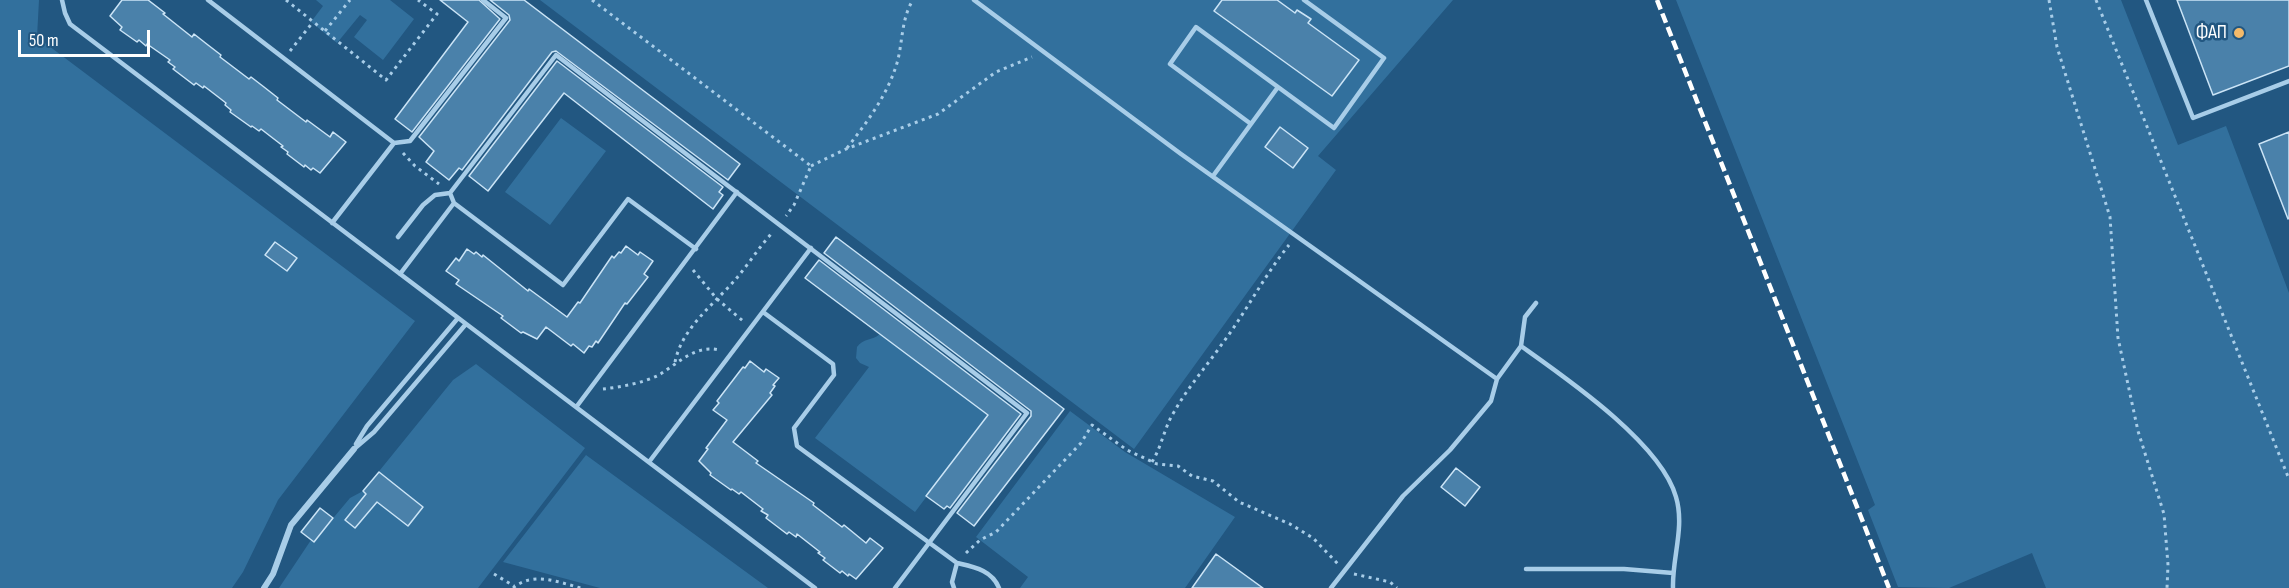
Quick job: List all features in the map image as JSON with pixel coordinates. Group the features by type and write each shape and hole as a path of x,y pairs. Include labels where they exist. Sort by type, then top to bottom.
{"street":[{"path":"264,588 273,574 291,525 354,448"}],"lane":[{"path":"62,0 70,24 815,588"},
{"path":"208,0 394,143 410,141 506,18 483,0"},
{"path":"974,0 1213,176 1497,379"},
{"path":"1251,124 1170,64 1196,27 1334,128 1384,58 1304,0"},
{"path":"2146,0 2193,118 2289,81"},
{"path":"398,237 423,205 435,195 450,193 556,55 1027,413 895,588"},
{"path":"1213,176 1278,87"},
{"path":"332,223 394,143"},
{"path":"577,406 737,192"},
{"path":"450,193 454,203 563,285 628,199 696,249"},
{"path":"400,274 454,203"},
{"path":"649,462 811,248"},
{"path":"1331,588 1403,496 1450,450 1491,401 1497,379 1521,346 1525,317 1536,303"},
{"path":"763,312 833,364 834,375 794,428 797,446 957,563 979,568 995,579 999,588"},
{"path":"354,448 367,426 458,318"},
{"path":"354,448 374,432 466,324"},
{"path":"1521,346 1586,393 1636,439 1664,470 1677,498 1679,540 1673,573 1673,588"},
{"path":"954,588 952,582 957,563"},
{"path":"1526,569 1624,569 1673,573"}],"path":[{"path":"286,0 386,80 437,14 418,0"},
{"path":"325,31 350,0"},
{"path":"592,0 812,166"},
{"path":"846,149 877,109 897,63 907,10 913,0"},
{"path":"2049,0 2057,47 2110,217 2118,338 2138,431 2164,514 2168,565 2167,588"},
{"path":"2096,0 2289,479"},
{"path":"284,59 313,22"},
{"path":"675,362 686,336 794,205 812,166 846,149 938,114 996,72 1044,52"},
{"path":"394,143 415,166 450,193"},
{"path":"1152,462 1160,449 1166,427 1190,384 1222,345 1269,270 1297,236"},
{"path":"686,262 717,299 752,328"},
{"path":"589,389 605,389 659,375 675,362 694,353 713,349 732,354"},
{"path":"957,563 980,540 996,532 1081,443 1092,425 1127,450 1157,464 1178,465 1192,476 1213,481 1239,502 1290,524 1312,538 1344,570 1362,577 1390,582 1397,588"},
{"path":"494,574 514,587 531,578 539,577 581,588"}],"shaded area":[{"path":"0,0 39,0 37,37 415,321 278,500 243,572 232,588 0,588"},
{"path":"316,0 390,0 414,19 383,60 354,37 367,20 360,15 337,43 311,22 323,6"},
{"path":"540,0 1453,0 1318,156 1336,170 1134,449"},
{"path":"1676,0 2121,0 2178,145 2226,126 2289,293 2289,588 2046,588 2032,553 1949,588 1898,587 1868,510 1875,505"},
{"path":"561,118 606,151 550,225 505,192"},
{"path":"880,334 988,415 915,512 815,438 869,367 860,363 856,358 857,347 862,342"},
{"path":"476,364 585,448 478,588 279,588 311,540 314,541 350,498 363,491 453,380"},
{"path":"1070,411 1125,452 1235,517 1185,588 1020,588 1028,577 976,537"},
{"path":"586,455 768,588 600,588 503,562"}],"building":[{"path":"122,0 148,0 192,37 194,34 221,55 220,57 249,79 251,77 306,122 307,120 330,137 333,132 346,142 320,173 305,165 304,167 287,154 288,152 281,147 283,146 261,129 259,131 251,127 230,112 226,103 204,86 203,88 196,83 194,85 173,69 175,67 168,62 170,60 147,44 146,46 139,40 137,42 120,30 122,27 110,16"},
{"path":"440,0 479,0 500,19 412,132 395,119 468,22"},
{"path":"490,0 524,0 740,164 728,180 556,51 552,52 462,170 459,168 449,180 426,162 434,151 419,137 510,20 509,15"},
{"path":"1222,0 1277,0 1295,13 1297,10 1311,19 1308,23 1359,60 1332,96 1214,11"},
{"name":"ФАП","path":"2177,0 2289,0 2289,66 2213,95"},
{"path":"557,61 723,187 719,192 723,195 713,209 564,93 488,191 469,176"},
{"path":"1280,127 1308,148 1293,168 1265,147"},
{"path":"2289,132 2289,218 2288,219 2259,144"},
{"path":"836,237 1064,409 974,526 957,513 1031,416 1031,411 824,253"},
{"path":"275,242 297,258 287,271 265,255"},
{"path":"626,246 638,255 640,252 653,261 644,274 648,277 627,304 625,303 598,343 596,341 592,347 589,346 584,353 546,327 537,339 521,333 501,318 503,316 456,284 459,280 446,271 456,258 459,261 467,249 474,254 476,252 567,317 578,302 580,303 612,256 614,258 619,252 621,253"},
{"path":"819,260 1021,414 950,508 947,506 944,509 926,496 988,415 805,278"},
{"path":"750,361 764,372 766,369 779,378 773,385 775,386 770,393 772,395 733,442 758,461 756,463 814,503 813,505 842,527 844,525 866,543 870,538 883,548 856,579 842,571 840,573 823,560 825,558 818,553 820,552 797,534 796,537 789,532 787,534 766,518 768,515 761,511 763,509 741,492 739,494 731,490 710,475 711,473 699,461 727,420 713,410 719,403 717,401"},
{"path":"1456,468 1480,487 1465,506 1441,487"},
{"path":"379,472 423,507 408,526 377,502 355,528 345,520 366,494 363,491"},
{"path":"320,508 333,518 314,542 301,532"},
{"path":"1216,554 1263,588 1192,588"}],"railway":[{"path":"1657,0 1889,588"}],"place":[{"name":"ФАП","path":"2239,33"}]}
